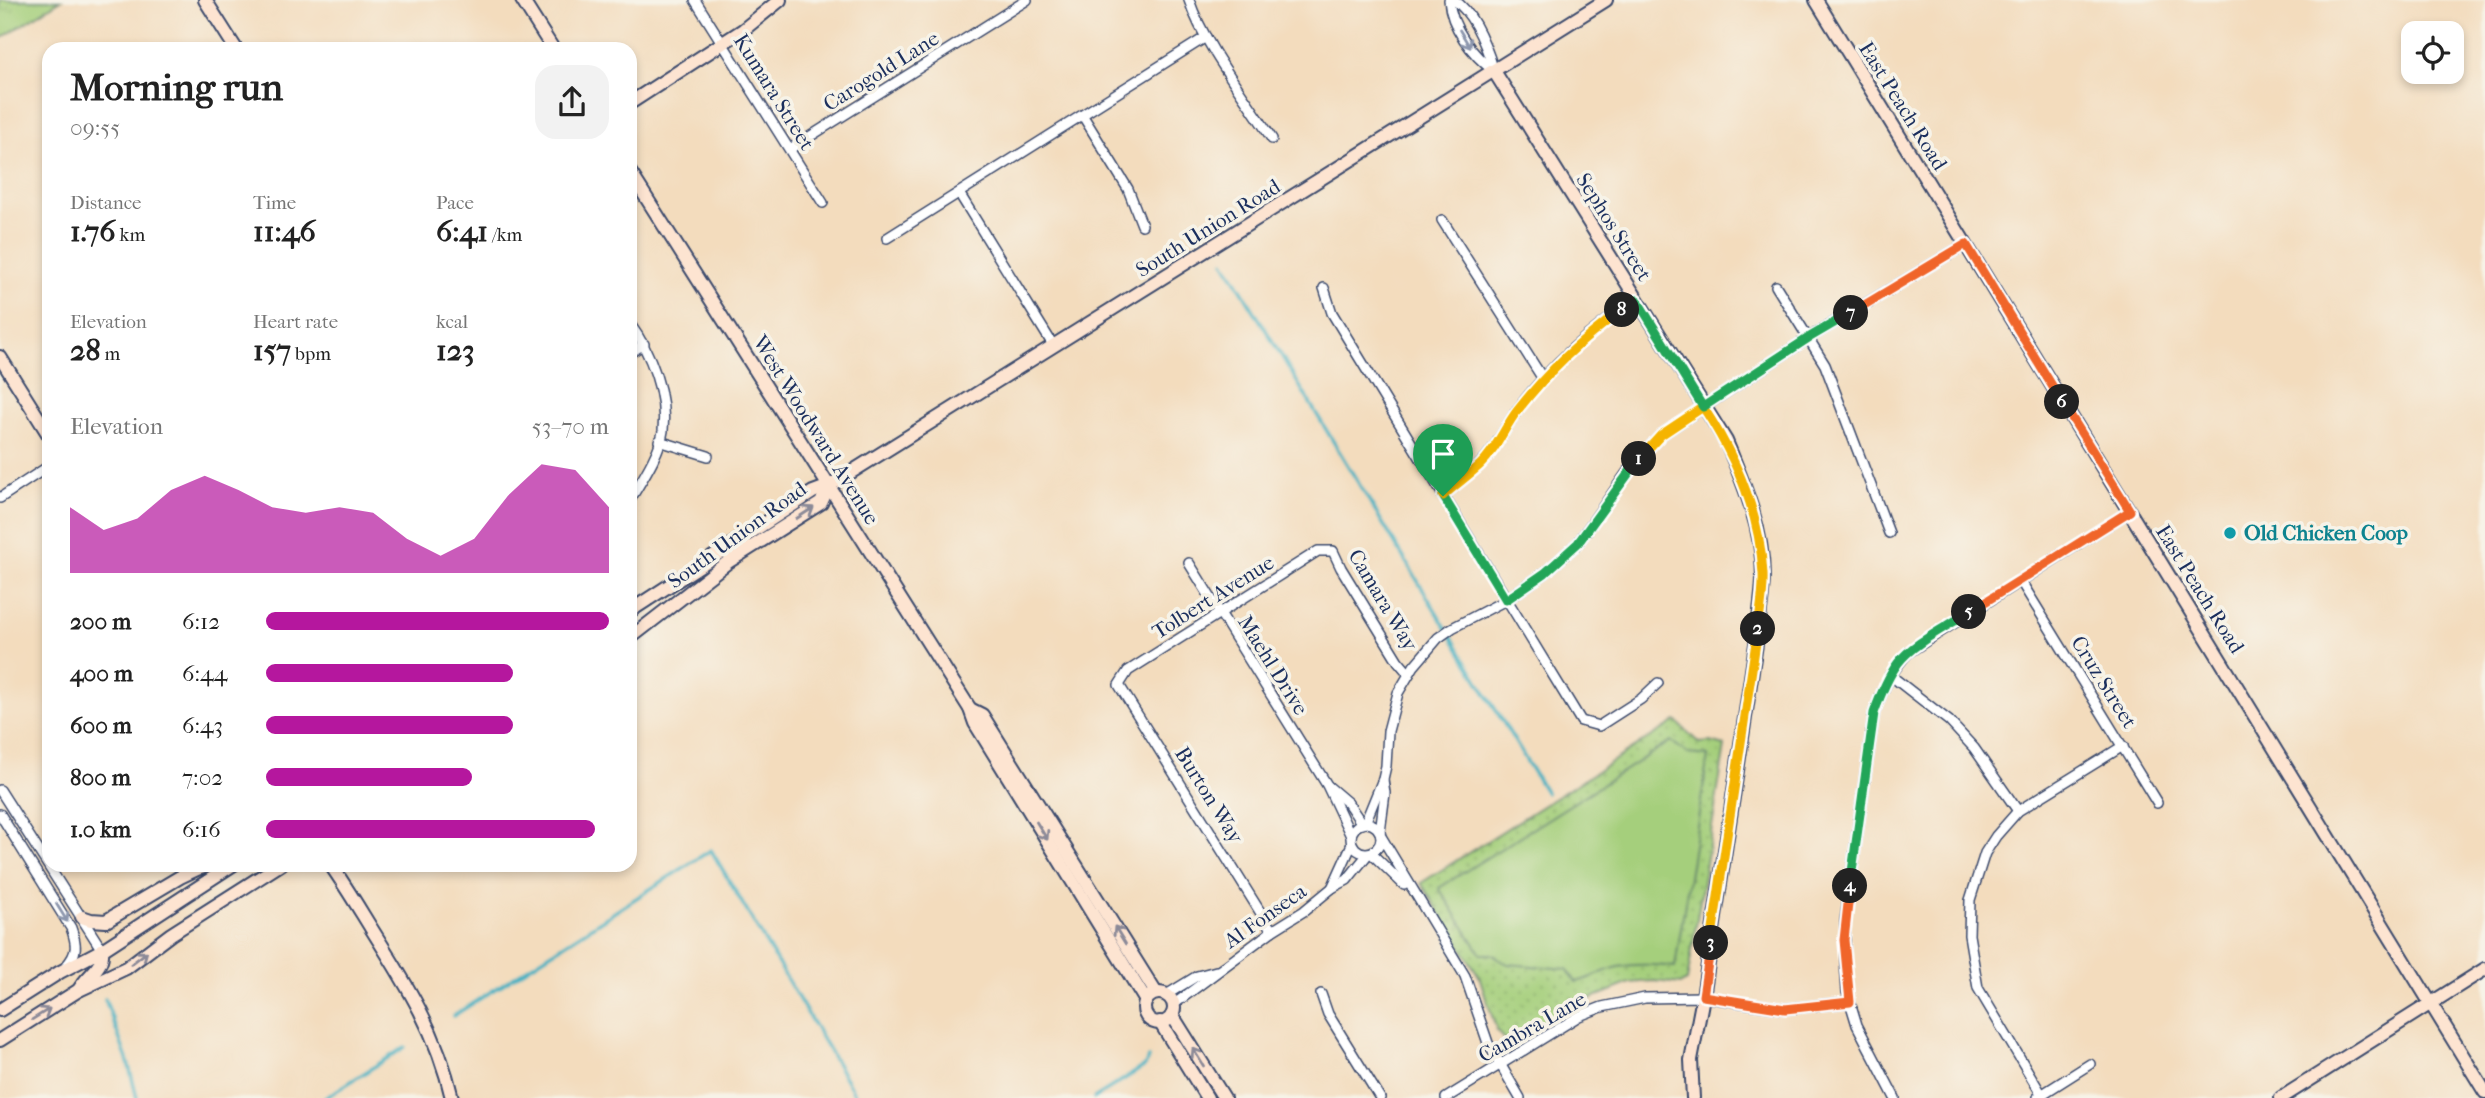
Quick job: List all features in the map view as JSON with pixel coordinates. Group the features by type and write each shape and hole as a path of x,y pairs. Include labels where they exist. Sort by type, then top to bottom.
{"street":[{"path":"205,0 232,42"},
{"path":"522,0 549,42"},
{"name":"Kumara Street","path":"695,0 823,203"},
{"path":"637,99 723,44 780,0"},
{"name":"Carogold Lane","path":"790,149 1027,0"},
{"path":"1189,0 1206,37 1272,139"},
{"path":"1449,0 1450,14 1477,58 1494,71"},
{"path":"1454,0 1462,5 1487,46 1494,71"},
{"name":"South Union Road","path":"637,606 813,492 829,486 1229,238 1606,0"},
{"name":"East Peach Road","path":"1816,0 2485,1092"},
{"path":"887,238 1206,37"},
{"name":"Sephos Street","path":"1494,71 1726,441 1745,485 1757,525 1763,576 1758,631 1691,1060 1693,1098"},
{"path":"1083,116 1128,189 1142,225"},
{"name":"West Woodward Avenue","path":"637,183 970,709 975,723 1163,1002 1224,1098"},
{"path":"958,193 1053,345"},
{"path":"1442,220 1543,379"},
{"path":"1413,893 1369,853 1359,852 1352,840 1355,828 1363,823 1383,779 1392,710 1409,674 1425,651 1452,628 1506,600 1545,573 1578,543 1630,468 1661,435 1810,337 1966,244"},
{"path":"1776,286 1810,337 1839,397 1889,533"},
{"path":"1324,288 1332,313 1581,721 1599,726 1641,699 1658,683"},
{"path":"1443,496 1481,464 1496,447 1514,416 1543,379 1583,339 1637,300"},
{"path":"637,334 644,344 661,398 663,432 637,487"},
{"path":"637,348 644,344"},
{"path":"0,357 42,424"},
{"path":"659,441 708,456"},
{"path":"0,498 42,471"},
{"name":"South Union Road","path":"637,633 728,562 821,503 829,486"},
{"path":"1895,1098 1863,1038 1850,1002 1845,961 1845,921 1874,713 1890,675 1909,652 2130,511"},
{"name":"Tolbert Avenue","path":"1121,679 1128,671 1220,612 1325,549"},
{"name":"Camara Way","path":"1325,549 1333,551 1391,649 1409,674"},
{"name":"Maehl Drive","path":"1189,563 1327,785 1352,840"},
{"name":"Cruz Street","path":"2020,580 2157,803"},
{"path":"1890,675 1955,727 1974,748 2018,811"},
{"name":"Burton Way","path":"1121,679 1119,685 1272,930"},
{"path":"2090,1064 2039,1096 1978,988 1969,935 1970,900 1985,853 2018,811 2123,746"},
{"path":"1369,853 1380,846 1385,793 1383,779"},
{"name":"Maehl Drive","path":"1327,785 1348,803 1363,823"},
{"path":"0,790 42,855"},
{"path":"1348,803 1360,806 1371,804"},
{"path":"0,814 71,928 76,941 74,958 60,972"},
{"path":"1363,823 1374,825 1381,835 1413,893 1465,976 1472,991 1483,1033 1520,1098"},
{"name":"Al Fonseca","path":"1332,888 1352,840"},
{"name":"Al Fonseca","path":"1163,1002 1202,986 1217,971 1272,930 1347,880 1369,853"},
{"path":"53,872 102,950 102,961 92,974 84,979 79,990"},
{"path":"82,917 106,921 191,872"},
{"path":"0,1010 60,972 102,950 222,872"},
{"path":"0,1040 79,990 126,968 171,934 268,872"},
{"path":"335,872 425,1018 437,1043 452,1098"},
{"path":"2281,1098 2485,969"},
{"path":"1321,994 1328,1014 1380,1098"},
{"name":"Cambra Lane","path":"1446,1098 1579,1016 1602,1007 1645,998 1703,996 1785,1009 1850,1002"},
{"path":"1163,1002 1167,1020 1151,1020 1145,1014 1163,1002"},
{"path":"1160,1022 1208,1098"}],"green space":[{"path":"0,0 61,0 0,39"},
{"path":"1676,721 1699,743 1711,742 1725,746 1687,981 1681,984 1654,981 1630,983 1567,1008 1515,1040 1504,1040 1497,1031 1479,976 1421,883"},
{"path":"1671,741 1688,754 1708,756 1675,967 1626,966 1576,982 1567,969 1508,964 1492,954 1481,954 1439,888"}],"waterway":[{"path":"1224,261 1546,793"},
{"path":"453,1016 711,850 857,1098"},
{"path":"105,999 128,1062 137,1098"},
{"path":"325,1098 405,1047"},
{"path":"1094,1098 1145,1066 1148,1058"}],"place":[{"name":"Old Chicken Coop","path":"2230,533"}],"route":[{"path":"1443,496 1481,464 1496,447 1514,416 1555,365 1583,339 1637,300 1703,407 1810,337 1966,244 2130,511 1909,652 1898,663 1874,713 1859,817 1845,921 1845,961 1850,1002 1785,1009 1703,996 1758,631 1763,576 1757,525 1745,485 1726,441 1703,407 1661,435 1630,468 1578,543 1545,573 1506,600 1443,496"}]}
